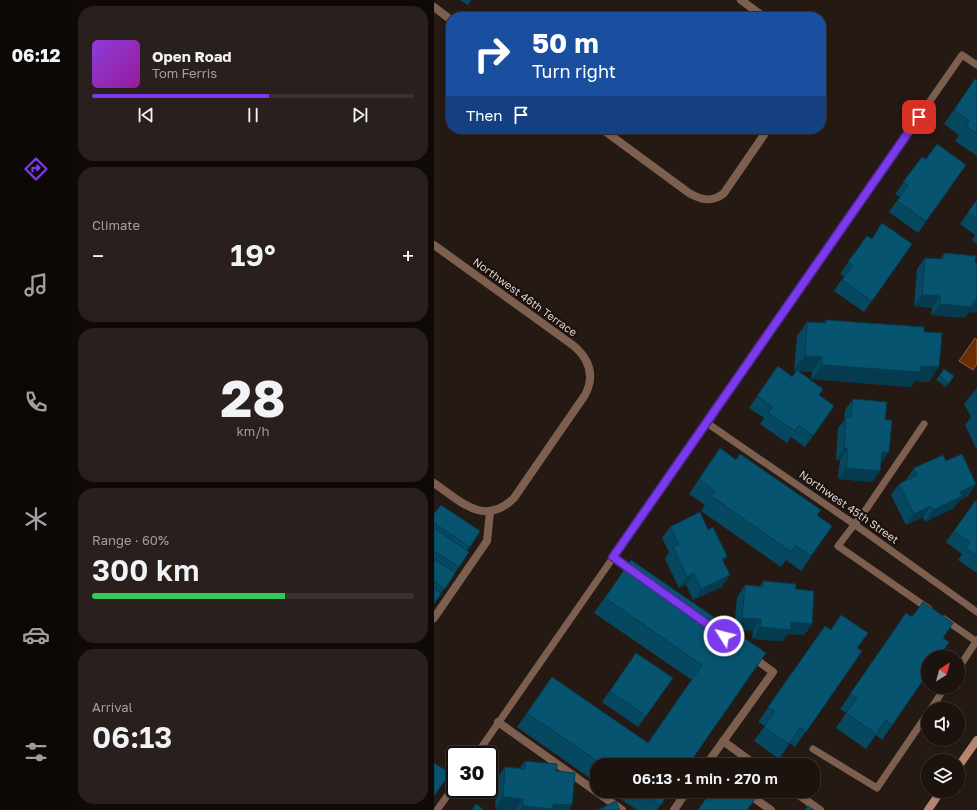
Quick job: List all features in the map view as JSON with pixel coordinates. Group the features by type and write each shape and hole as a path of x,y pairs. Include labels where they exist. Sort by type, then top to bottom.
{"main road":[{"path":"965,757 977,740"},
{"path":"928,810 936,798"}],"street":[{"path":"741,0 757,12"},
{"path":"434,7 446,16"},
{"path":"609,134 694,196 702,199 713,199 721,196 765,134"},
{"name":"Northwest 46th Terrace","path":"434,244 574,346 586,358 590,376 588,389 585,395 514,498 505,506 490,512"},
{"path":"434,483 465,505 481,512 490,512 487,541 434,618"},
{"path":"613,557 645,580"},
{"path":"711,758 773,672 741,649"},
{"path":"498,722 622,810"},
{"path":"723,742 746,758"},
{"path":"674,810 682,798"},
{"path":"754,798 771,810"},
{"path":"803,798 820,810"}],"lane":[{"path":"482,746 962,55 977,66"},
{"name":"Northwest 45th Street","path":"707,423 854,524 977,612"},
{"path":"924,424 838,546 977,641 965,658"},
{"path":"813,749 877,788 921,723"},
{"path":"437,810 446,798"}],"shaded area":[{"path":"975,338 977,340 977,364 973,370 959,361"}],"building":[{"path":"975,79 977,80 977,134 966,126 969,121 954,110"},
{"path":"937,144 966,165 926,221 897,201 908,185 903,182 922,157 926,159"},
{"path":"977,200 977,219 968,212"},
{"path":"882,223 912,244 872,301 842,280 853,265 848,262 867,236 872,239"},
{"path":"944,253 976,256 977,301 973,301 973,307 940,304 940,296 922,295 925,258 943,259"},
{"path":"826,320 924,327 924,332 942,333 939,367 921,366 920,372 822,365 822,357 805,356 807,322 826,323"},
{"path":"778,366 792,377 797,370 823,389 819,395 834,406 813,436 799,425 795,431 768,413 772,407 757,396"},
{"path":"944,369 954,376 949,383 939,376"},
{"path":"853,399 887,402 885,420 892,420 889,452 882,452 880,471 846,468 848,449 844,448 846,417 851,417"},
{"path":"720,448 736,460 740,454 821,510 817,515 832,526 811,556 796,546 791,552 711,496 715,491 699,479"},
{"path":"962,454 976,484 960,492 962,496 933,510 931,506 914,514 899,484 917,475 914,468 943,455 946,461"},
{"path":"975,501 977,502 977,556 966,548 970,542 954,531"},
{"path":"441,505 480,531 470,547 434,523 434,514"},
{"path":"700,512 708,530 713,527 727,556 722,559 730,575 701,589 694,573 687,577 673,547 679,544 670,527"},
{"path":"434,528 469,552 459,567 434,551"},
{"path":"434,559 455,573 445,589 434,581"},
{"path":"631,560 766,653 693,758 593,758 527,713 552,677 648,743 702,665 605,598"},
{"path":"763,581 796,584 795,589 814,591 812,624 791,622 791,630 760,627 761,619 742,618 745,585 763,587"},
{"path":"434,588 441,593 434,604"},
{"path":"923,602 953,623 943,638 949,642 944,650 921,650 921,683 892,725 886,720 876,734 846,713 857,698 850,694 906,613 912,617"},
{"path":"841,615 868,633 857,648 862,651 806,732 800,728 789,744 764,727 775,711 768,707 825,626 831,630"},
{"path":"636,653 673,678 646,716 610,691"},
{"path":"525,761 557,764 556,771 575,773 572,805 553,804 553,809 523,806 523,799 503,797 505,767 525,769"},
{"path":"434,763 446,770 446,779 434,796"},
{"path":"651,798 666,798 661,805"},
{"path":"706,798 756,798 747,810 698,810"},
{"path":"616,801 620,810 598,810"},
{"path":"476,804 484,810 472,810"},
{"path":"808,806 814,810 805,810"}],"route":[{"path":"724,636 613,557 919,117"}]}
